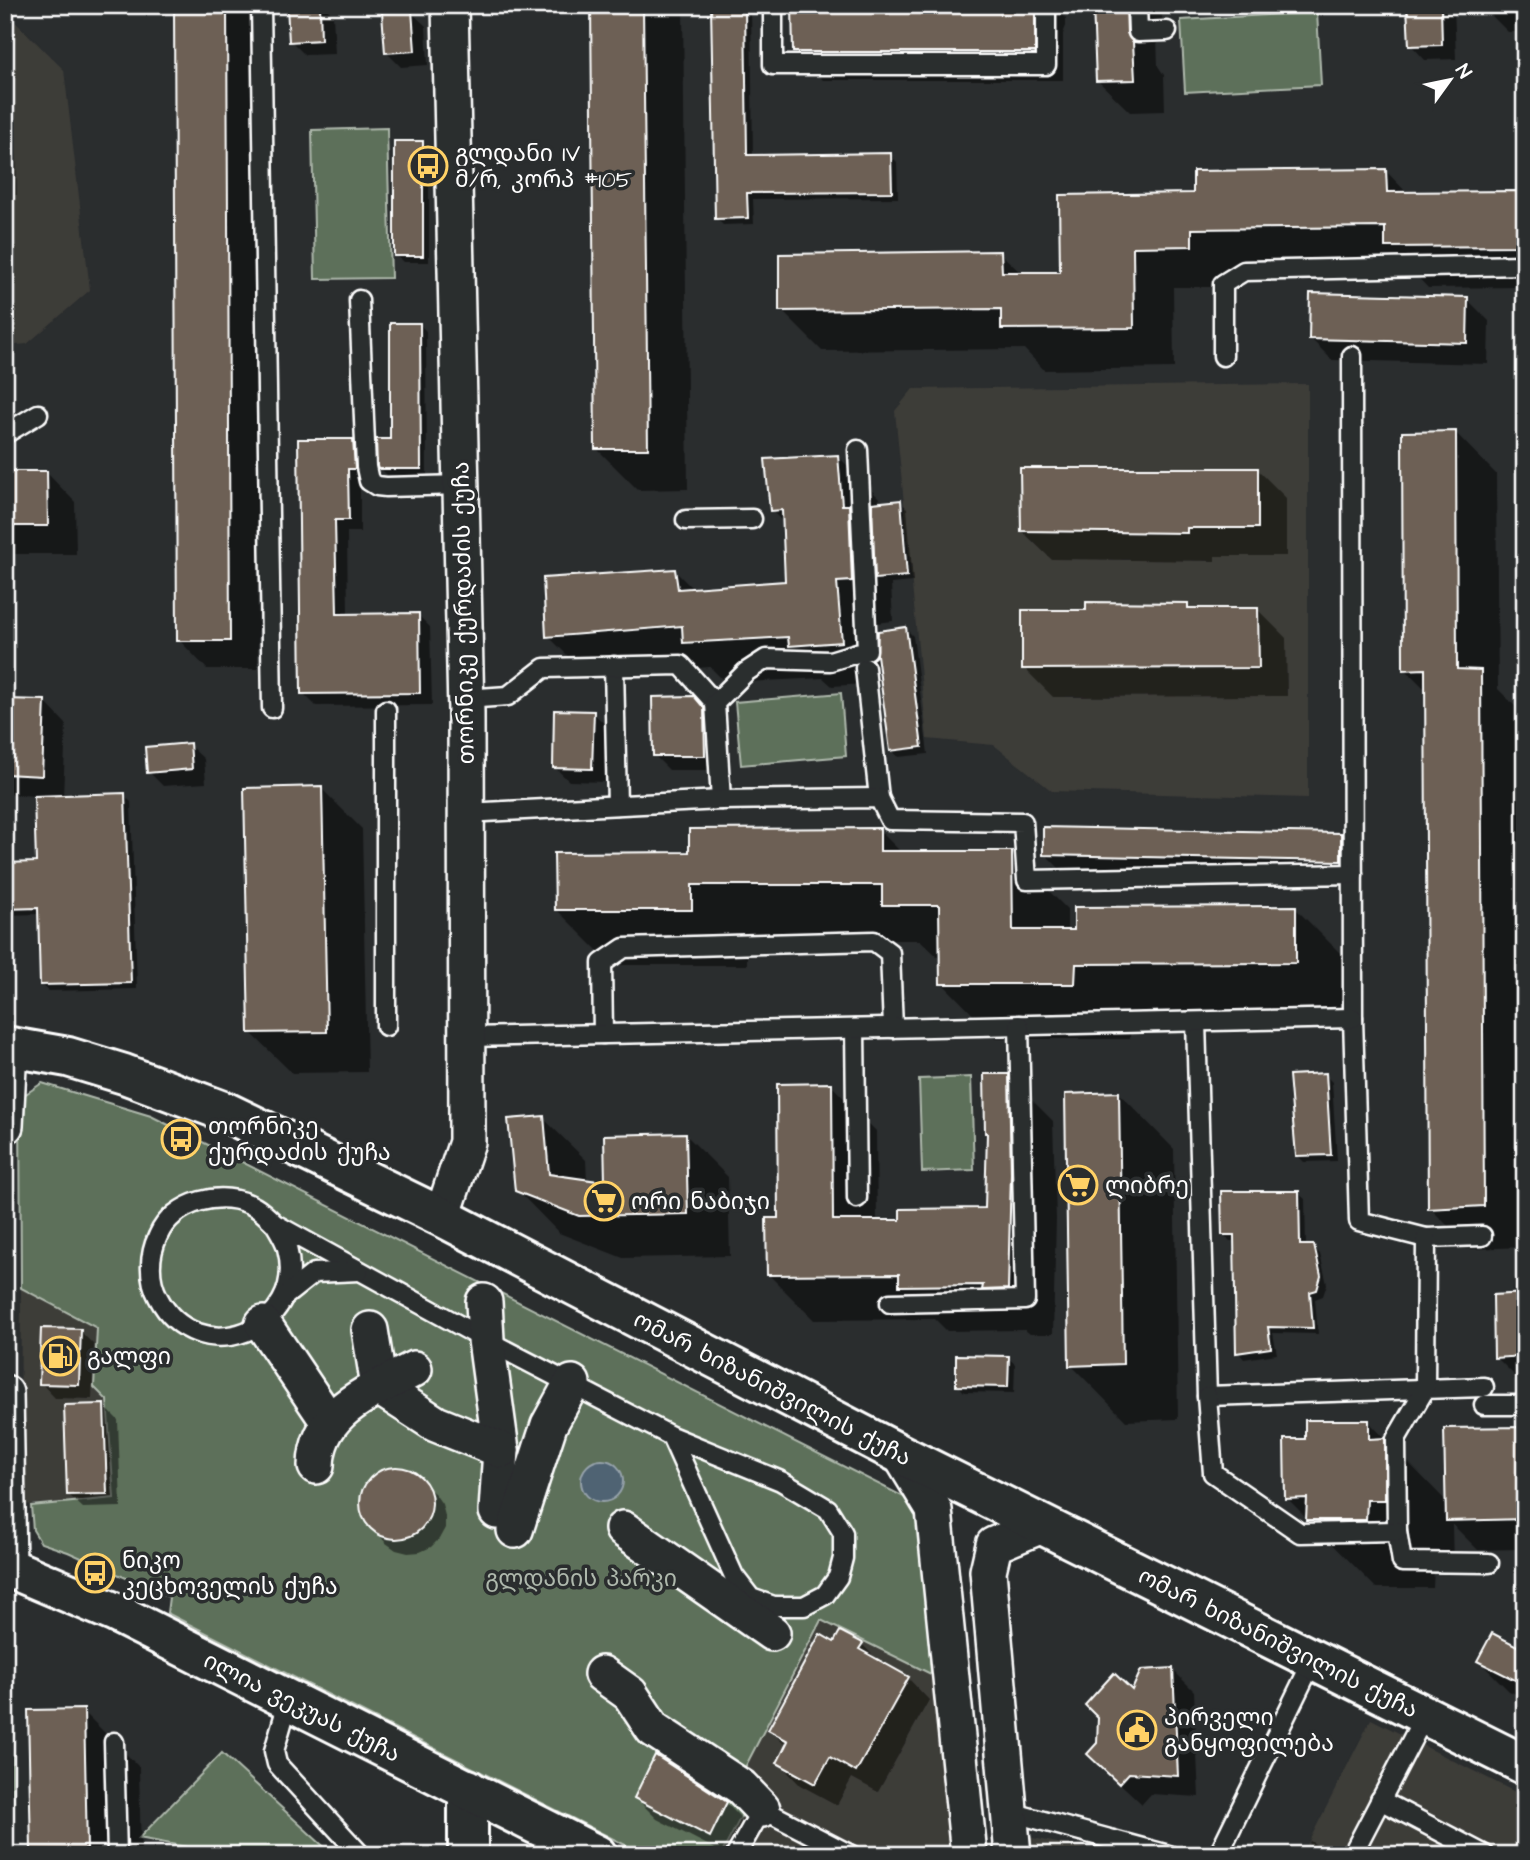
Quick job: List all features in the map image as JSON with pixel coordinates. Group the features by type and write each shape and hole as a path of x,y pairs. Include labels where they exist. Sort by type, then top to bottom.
{"main road":[{"name":"ომარ ხიზანიშვილის ქუჩა","path":"7,1046 68,1057 124,1073 226,1112 442,1217 900,1454 1525,1765"},
{"name":"ილია ვეკუას ქუჩა","path":"6,1567 116,1613 597,1855"},
{"path":"468,1789 468,1855"}],"street":[{"name":"თორნიკე ქურდაძის ქუჩა","path":"442,1217 467,1142 466,699 450,5"},
{"path":"5,1126 7,1046"},
{"path":"484,1302 506,1520 543,1468 549,1425 572,1383"},
{"path":"263,1324 328,1422"},
{"path":"370,1330 379,1387 436,1424 500,1450"},
{"path":"316,1466 316,1455 328,1422 352,1402 414,1369"},
{"path":"5,1393 6,1567"},
{"path":"900,1454 934,1510 969,1855"},
{"path":"1013,1855 988,1571 994,1545 1042,1525"},
{"path":"623,1529 772,1633"},
{"path":"602,1674 630,1694 653,1729 741,1787 762,1809"}],"lane":[{"path":"261,5 272,708"},
{"path":"773,5 773,65 1046,65 1046,5"},
{"path":"1137,5 1138,32 1167,31"},
{"path":"1223,356 1223,284 1244,271 1523,265"},
{"path":"359,300 366,467 369,481 386,487 462,485"},
{"path":"1352,356 1353,1018 1359,1222 1426,1238 1482,1236"},
{"path":"5,434 38,414"},
{"path":"715,703 746,672 766,659 831,662 867,650 858,450"},
{"path":"686,520 751,519"},
{"path":"466,699 508,696 544,668 681,665 715,703 720,800"},
{"path":"614,666 617,805"},
{"path":"865,668 879,798 890,820 1023,822 1027,880 1353,874"},
{"path":"386,710 386,1026"},
{"path":"466,813 720,800 879,798"},
{"path":"603,1034 602,963 624,948 874,941 890,953 893,1028"},
{"path":"467,1037 1353,1018"},
{"path":"1196,1022 1207,1396 1213,1474 1300,1533 1397,1531"},
{"path":"890,1303 1025,1300 1019,1025"},
{"path":"855,1029 857,1198"},
{"path":"275,1224 287,1246 290,1271 285,1296 276,1311 263,1324 239,1336 212,1338 186,1329 165,1311 152,1287 150,1260 158,1234 176,1213 201,1200 228,1198 254,1206 275,1224 486,1340 671,1436 781,1481 828,1509 843,1533 843,1558 838,1577 825,1595 804,1606 774,1606 751,1598 734,1576 671,1436"},
{"path":"1426,1238 1425,1389 1396,1439 1397,1531 1402,1562 1489,1563"},
{"path":"285,1296 314,1273 359,1271 369,1275"},
{"path":"1207,1396 1425,1389 1484,1396 1525,1405"},
{"path":"1218,1855 1313,1660"},
{"path":"289,1699 274,1751 277,1764 361,1855"},
{"path":"1352,1855 1425,1715"},
{"path":"114,1741 117,1855"},
{"path":"1380,1800 1485,1855"},
{"path":"736,1855 762,1809 851,1855"},
{"path":"1010,1812 1169,1855"}],"shaded area":[{"path":"5,12 64,70 90,290 27,344 5,346"},
{"path":"1308,384 1308,798 1052,791 994,745 927,739 895,411 913,389"},
{"path":"21,1288 97,1328 94,1387 107,1400 114,1499 20,1505"},
{"path":"821,1619 942,1680 955,1855 721,1855 756,1788 739,1779"},
{"path":"1371,1719 1525,1797 1525,1855 1302,1855"},
{"path":"1018,1835 1117,1855 1020,1855"}],"green space":[{"path":"1317,12 1321,85 1185,92 1181,20"},
{"path":"387,128 391,278 315,279 312,130"},
{"path":"841,693 846,756 741,765 735,702"},
{"path":"971,1077 974,1170 922,1172 919,1079"},
{"name":"გლდანის პარკი","path":"42,1083 151,1116 908,1499 921,1524 931,1674 821,1620 739,1779 756,1788 721,1855 645,1855 167,1613 169,1597 68,1552 41,1543 33,1530 31,1506 114,1498 107,1400 94,1387 97,1328 21,1288 20,1098"},
{"path":"5,1720 12,1720 13,1854 5,1854"},
{"path":"222,1753 333,1855 229,1855 139,1838"}],"water":[{"path":"602,1460 617,1466 623,1481 617,1496 602,1502 587,1496 581,1481 587,1466"}],"building":[{"path":"174,5 227,5 230,641 177,641"},
{"path":"287,5 320,5 321,40 289,42"},
{"path":"591,5 643,5 648,449 595,449"},
{"path":"711,5 745,5 747,155 891,153 892,192 747,193 748,218 715,219"},
{"path":"792,5 1035,5 1035,52 793,52"},
{"path":"1093,5 1126,5 1127,33 1133,42 1135,80 1096,81"},
{"path":"1407,5 1441,5 1442,45 1409,46"},
{"path":"412,10 415,51 385,53 382,12"},
{"path":"394,141 423,141 423,256 394,256"},
{"path":"1386,169 1387,192 1520,191 1521,246 1385,247 1385,227 1192,229 1192,246 1133,247 1134,328 1001,329 1001,309 779,311 779,254 1001,251 1002,272 1060,272 1059,195 1193,193 1193,171"},
{"path":"1310,293 1468,297 1467,343 1309,339"},
{"path":"390,323 420,323 421,469 378,469 377,466 376,439 390,439"},
{"path":"1456,431 1457,669 1481,670 1484,1206 1428,1209 1425,669 1403,670 1402,432"},
{"path":"298,439 353,439 355,469 348,469 349,520 335,520 337,614 419,613 420,693 301,694"},
{"path":"838,455 842,505 849,505 852,581 837,582 842,642 789,646 788,637 683,643 682,626 546,637 543,578 675,569 678,589 785,581 782,510 770,511 765,459"},
{"path":"1020,468 1258,468 1258,528 1187,528 1187,533 1021,531"},
{"path":"5,471 47,471 48,526 5,526"},
{"path":"901,500 907,576 875,579 872,503"},
{"path":"1086,602 1188,603 1188,608 1258,608 1259,668 1022,669 1022,610 1086,610"},
{"path":"906,627 922,747 890,751 877,655 878,631"},
{"path":"694,696 704,708 705,756 653,756 652,697"},
{"path":"5,699 45,700 42,776 5,774"},
{"path":"554,710 594,711 592,769 553,768"},
{"path":"190,743 192,769 147,773 145,747"},
{"path":"322,786 327,1032 249,1033 244,788"},
{"path":"125,793 131,983 40,985 38,908 5,909 5,863 36,862 34,796"},
{"path":"1043,827 1341,833 1341,861 1043,855"},
{"path":"880,828 880,851 1012,851 1013,930 1074,930 1074,907 1296,906 1296,963 1076,964 1075,984 940,984 939,905 882,905 882,885 692,885 692,910 555,910 554,853 689,852 689,829"},
{"path":"1326,1073 1331,1155 1296,1156 1289,1075"},
{"path":"984,1074 1009,1074 1011,1173 1008,1289 982,1290 983,1285 899,1286 899,1274 767,1275 766,1218 778,1218 777,1084 832,1083 833,1220 900,1220 900,1209 985,1208 987,1133"},
{"path":"1119,1092 1123,1364 1069,1366 1065,1094"},
{"path":"544,1116 549,1174 605,1182 604,1135 686,1133 688,1214 579,1216 515,1191 508,1119"},
{"path":"1221,1191 1299,1191 1300,1245 1314,1245 1321,1276 1317,1290 1310,1292 1313,1328 1268,1327 1271,1348 1236,1353 1234,1235 1222,1235"},
{"path":"1525,1293 1525,1356 1494,1358 1493,1295"},
{"path":"41,1328 81,1329 79,1385 39,1384"},
{"path":"956,1355 1009,1356 1008,1387 956,1386"},
{"path":"104,1404 107,1494 67,1495 64,1405"},
{"path":"1305,1420 1369,1420 1369,1439 1385,1438 1385,1500 1367,1500 1366,1520 1306,1520 1307,1498 1285,1499 1284,1439 1305,1439"},
{"path":"1525,1427 1525,1519 1446,1521 1444,1428"},
{"path":"396,1467 416,1473 426,1483 432,1503 426,1523 416,1533 396,1539 376,1533 366,1523 360,1503 366,1483 376,1473"},
{"path":"840,1631 863,1643 859,1649 909,1677 856,1772 830,1757 815,1784 777,1763 788,1741 768,1730 820,1634 834,1642"},
{"path":"1492,1633 1525,1650 1525,1685 1477,1661"},
{"name":"პირველი განყოფილება","path":"1173,1668 1178,1776 1129,1773 1119,1784 1087,1754 1097,1743 1098,1718 1085,1705 1114,1673 1132,1690 1141,1670"},
{"path":"84,1709 87,1849 31,1850 28,1710"},
{"path":"655,1755 727,1802 710,1837 634,1798"}],"place":[{"name":"გლდანი IV მ/რ, კორპ #105","path":"428,166"},
{"name":"თორნიკე ქურდაძის ქუჩა","path":"181,1139"},
{"name":"ლიბრე","path":"1078,1185"},
{"name":"ორი ნაბიჯი","path":"604,1201"},
{"name":"გალფი","path":"60,1356"},
{"name":"ნიკო კეცხოველის ქუჩა","path":"95,1573"},
{"name":"პირველი განყოფილება","path":"1137,1730"}]}
